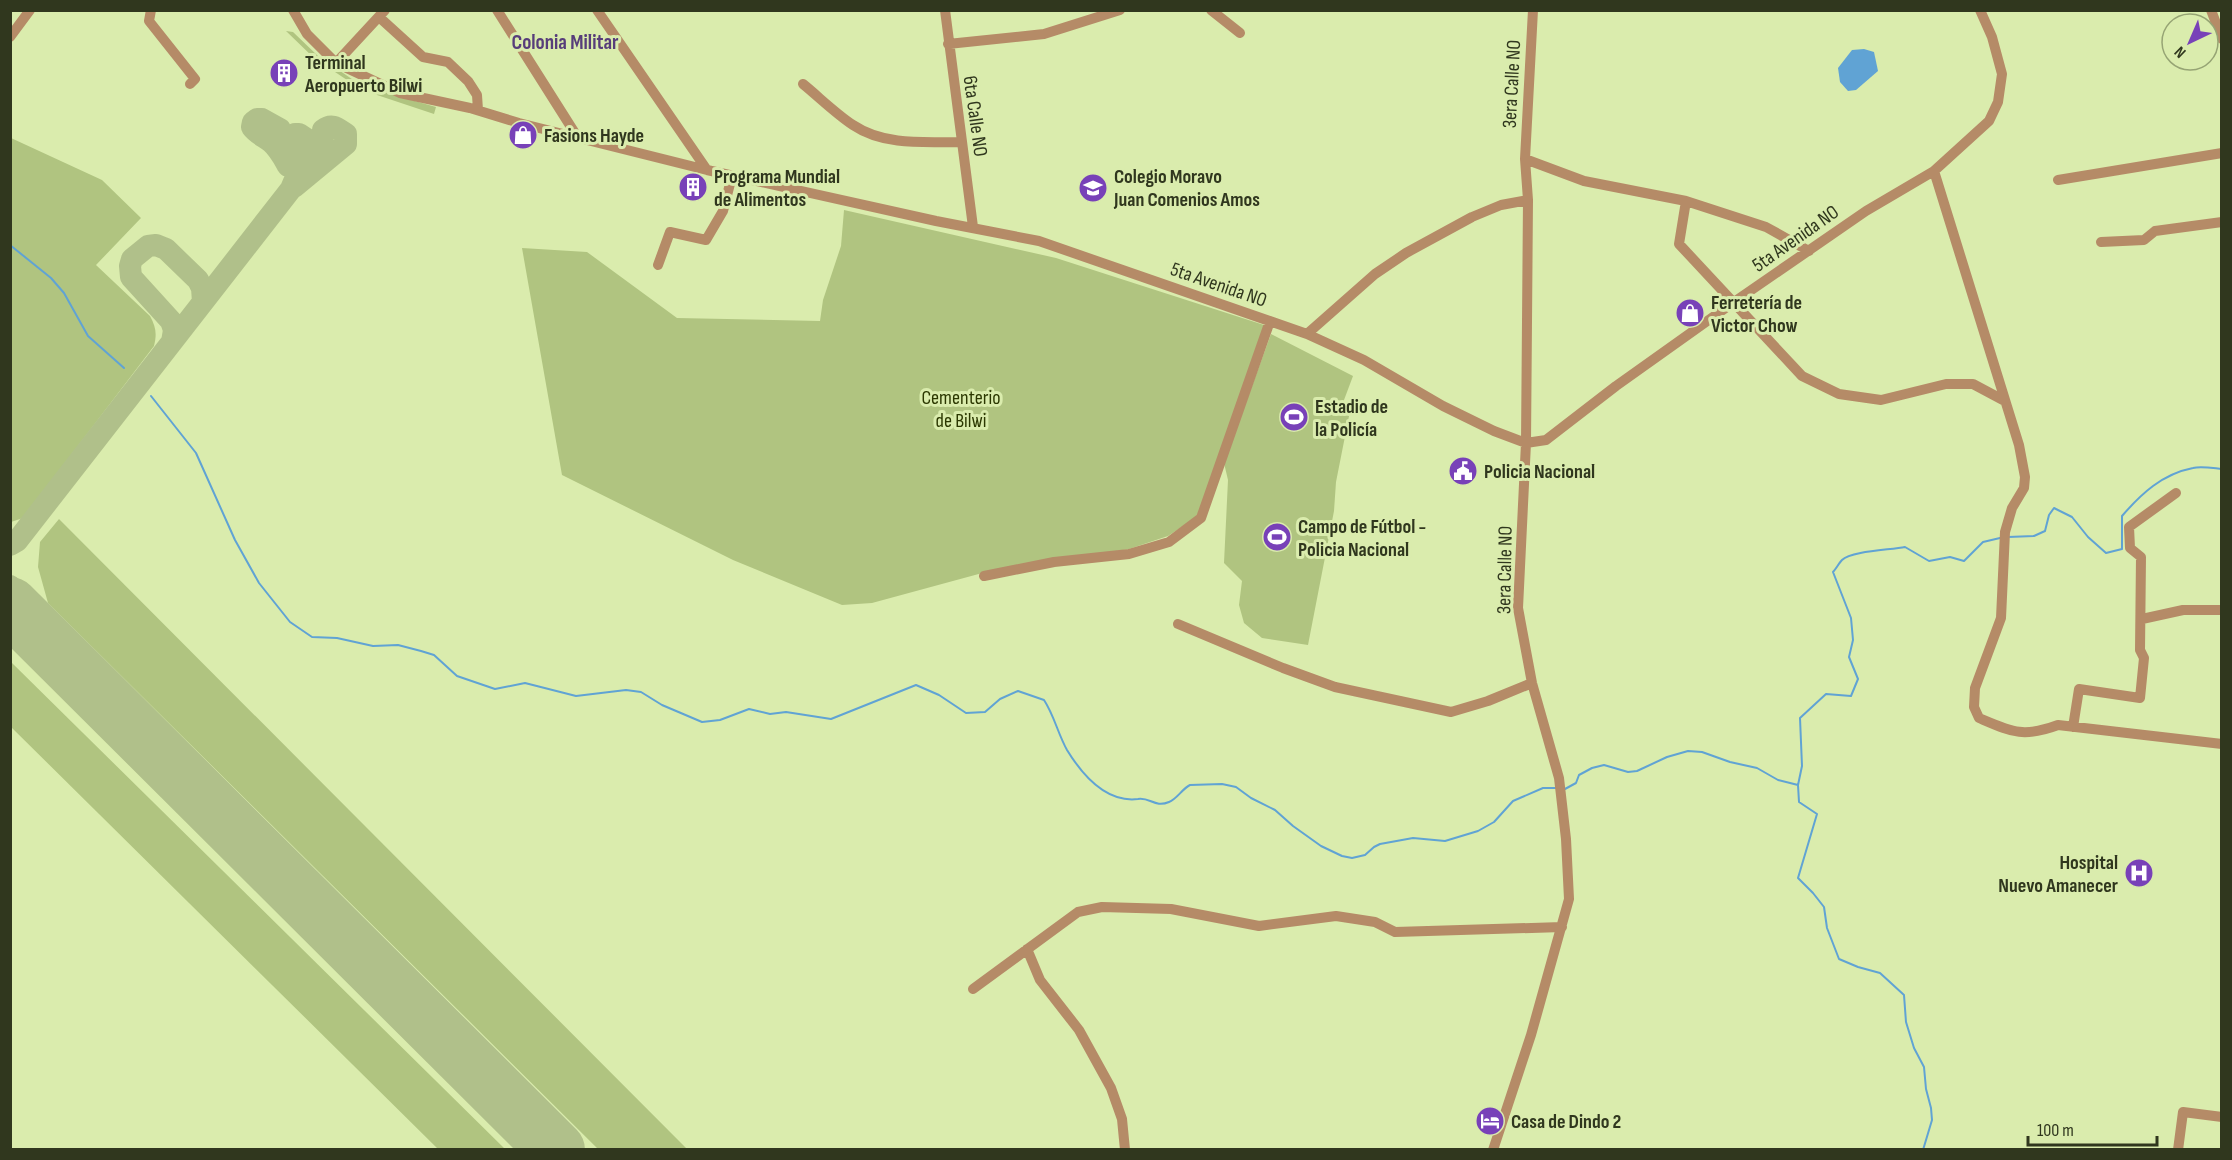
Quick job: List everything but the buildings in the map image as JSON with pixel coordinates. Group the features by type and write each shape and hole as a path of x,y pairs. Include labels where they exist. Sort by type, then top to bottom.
{"street":[{"path":"10,37 30,10"},
{"path":"151,10 149,21 195,79 190,84"},
{"name":"5ta Avenida NO","path":"293,10 307,34 336,63 400,93 478,110 578,138 732,176 1049,244 1307,334 1364,360 1443,406 1494,431 1526,443 1546,440 1616,386 1809,250 1866,211 1934,171 1989,121 1998,102 2001,74 1992,37 1980,10"},
{"path":"498,10 578,138"},
{"path":"597,10 707,170"},
{"name":"6ta Calle NO","path":"945,10 973,227"},
{"path":"948,44 1044,34 1120,10"},
{"path":"1211,10 1240,33"},
{"name":"3era Calle NO","path":"1492,1149 1532,1035 1569,899 1566,839 1559,778 1532,683 1518,608 1526,443 1528,201 1525,159 1533,10"},
{"path":"2211,10 2222,39"},
{"path":"336,63 382,14 423,57 448,62 468,81 477,95 478,110"},
{"path":"803,84 853,125 865,131 900,142 961,142"},
{"path":"2058,180 2222,153"},
{"path":"1525,159 1584,181 1686,201 1766,227 1809,250"},
{"path":"1934,171 2019,444 2025,477 2024,489 2012,508 2005,532 2001,618 1976,688 1974,707 1979,718 2022,734 2058,726 2222,744"},
{"path":"658,265 670,232 706,240 723,211 732,176"},
{"path":"1307,334 1374,274 1406,254 1472,217 1501,205 1528,201"},
{"path":"1686,201 1679,244 1802,376 1839,394 1881,400 1946,384 1973,384 2004,400"},
{"path":"2101,242 2145,240 2155,231 2222,222"},
{"path":"984,576 1054,562 1129,554 1170,542 1202,518 1270,321"},
{"path":"2073,727 2079,689 2140,698 2144,658 2140,650 2141,557 2130,548 2129,527 2176,493"},
{"path":"2142,619 2183,610 2222,610"},
{"path":"1178,624 1335,687 1451,712 1532,683"},
{"path":"973,989 1078,912 1102,907 1172,909 1259,926 1336,916 1375,922 1395,932 1562,927"},
{"path":"1027,949 1040,980 1079,1030 1111,1088 1122,1119 1125,1149"},
{"path":"2178,1149 2183,1112 2222,1117"}],"green space":[{"path":"286,31 293,32 318,56 316,60"},
{"path":"323,64 330,64 362,86 436,107 434,114 362,90"},
{"path":"11,138 102,180 141,218 96,265 150,316 156,334 154,346 23,518 11,522"},
{"name":"Cementerio de Bilwi","path":"844,210 1056,258 1264,325 1198,516 1168,536 1129,549 986,572 872,603 842,605 733,560 562,475 522,248 587,252 677,318 820,321 823,300 841,246"},
{"path":"1271,334 1353,376 1341,408 1350,411 1336,482 1334,511 1308,645 1262,638 1244,623 1239,605 1242,581 1224,563 1228,480 1224,463"},
{"path":"59,519 687,1149 598,1149 48,603 38,567 40,542"},
{"path":"10,662 505,1149 438,1149 11,727"}],"water":[{"path":"1864,49 1874,52 1878,71 1856,90 1848,91 1840,82 1838,68 1852,50"}],"waterway":[{"path":"10,245 51,278 64,293 88,336 124,368"},
{"path":"151,396 196,453 235,540 259,583 290,622 312,637 337,638 373,646 398,645 434,655 457,676 495,689 525,683 576,696 626,690 641,692 662,705 702,722 720,720 749,709 770,714 786,712 831,719 916,685 939,695 966,713 985,712 1000,699 1018,691 1044,700 1073,760 1088,778 1106,792 1116,797 1164,804 1172,801 1190,785 1222,784 1236,787 1251,798 1275,810 1321,846 1352,858 1365,855 1380,844 1413,838 1445,841 1478,831 1494,822 1513,801 1543,788 1557,788"},
{"path":"2008,537 2034,536 2045,531 2049,515 2054,508 2072,517 2088,537 2106,553 2122,549 2122,516 2153,486 2172,475 2193,468 2222,469"},
{"path":"1923,1150 1932,1120 1931,1108 1924,1067 1914,1048 1906,1022 1904,995 1880,973 1839,959 1827,928 1824,907 1798,878 1817,814 1799,802 1798,785 1802,766 1800,718 1826,694 1851,696 1858,679 1849,657 1853,640 1851,618 1833,572 1842,560 1862,553 1905,547 1929,561 1950,557 1964,561 1983,542 2000,538"},
{"path":"1565,789 1576,783 1579,775 1592,768 1604,765 1628,772 1637,771 1667,757 1688,751 1702,752 1757,768 1778,780 1798,785"}],"taxiway":[{"path":"286,157 280,129 262,119 253,122 252,127 274,145 288,166"},
{"path":"294,187 346,144 346,134 334,127 323,130 322,162"},
{"path":"10,545 17,541 291,189 300,165 302,159 304,153 308,140 295,134 291,140 297,149 301,165"},
{"path":"172,342 174,330 171,321 131,277 132,259 148,246 156,245 166,249 198,280 202,288 203,302"},
{"path":"10,586 13,609"}],"runway":[{"path":"10,606 556,1150"}],"place":[{"name":"Terminal Aeropuerto Bilwi","path":"284,73"},
{"name":"Fasions Hayde","path":"523,135"},
{"name":"Programa Mundial de Alimentos","path":"693,187"},
{"name":"Colegio Moravo Juan Comenios Amos","path":"1093,188"},
{"name":"Ferretería de Victor Chow","path":"1690,313"},
{"name":"Estadio de la Policía","path":"1294,417"},
{"name":"Policia Nacional","path":"1463,471"},
{"name":"Campo de Fútbol - Policia Nacional","path":"1277,537"},
{"name":"Hospital Nuevo Amanecer","path":"2139,873"},
{"name":"Casa de Dindo 2","path":"1490,1121"}],"district":[{"name":"Colonia Militar","path":"565,42"}]}
